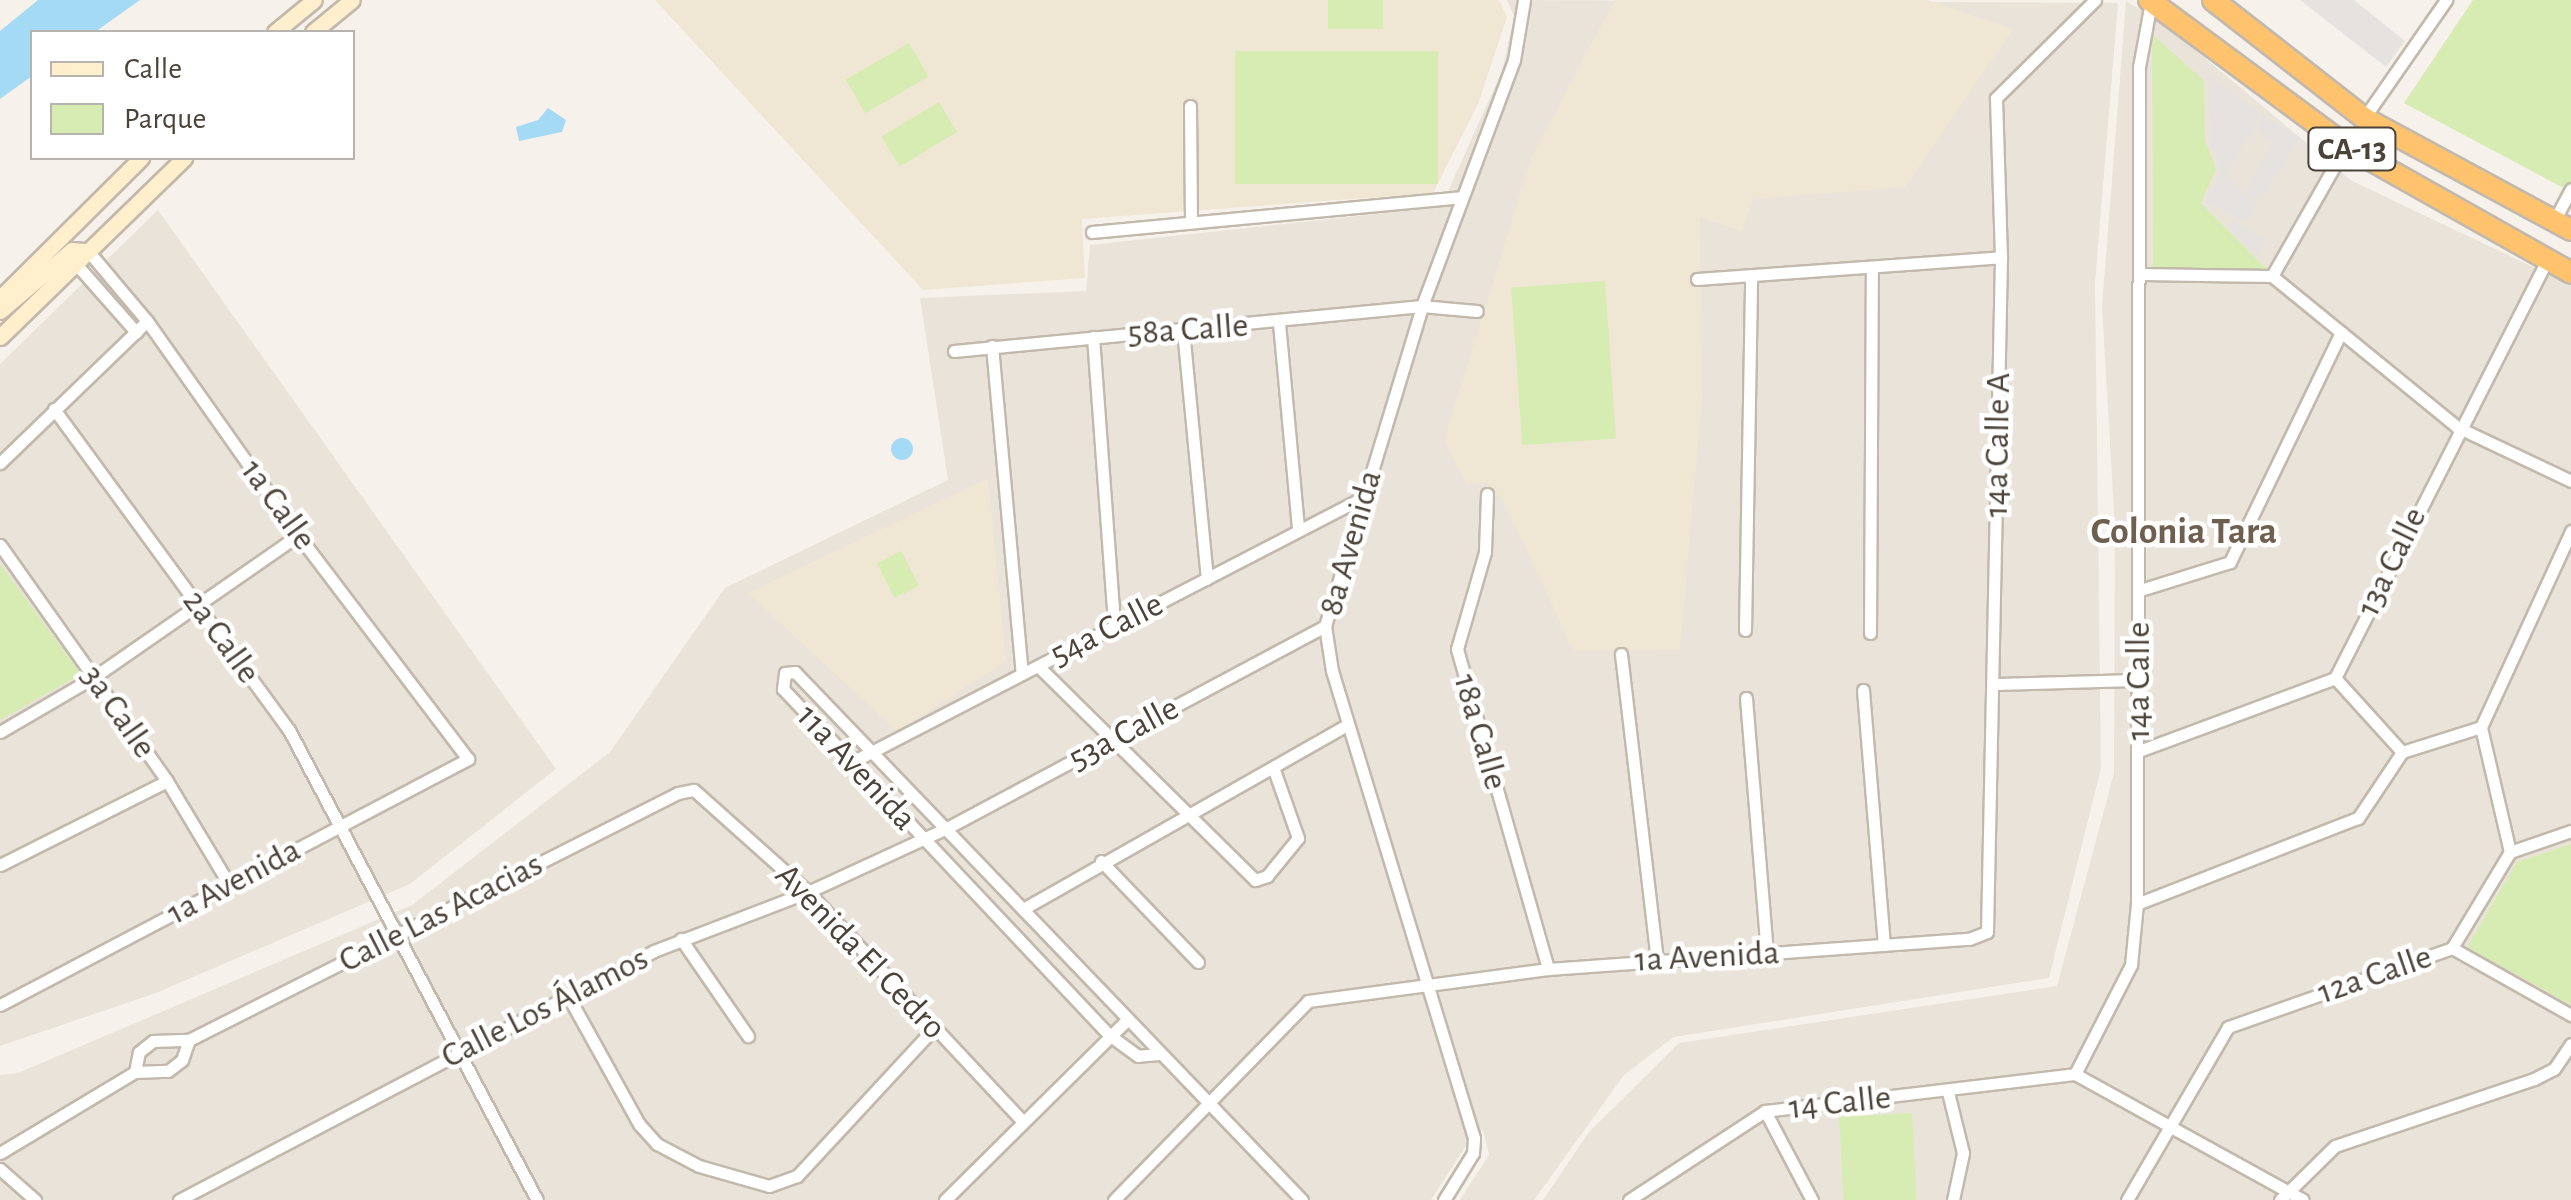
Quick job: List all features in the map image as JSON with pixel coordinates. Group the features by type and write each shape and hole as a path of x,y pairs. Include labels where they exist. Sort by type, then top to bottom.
{"highway":[{"name":"CA-13","path":"2213,0 2364,118 2562,226"},
{"name":"CA-13","path":"2150,1 2346,146 2547,261 2571,270"},
{"path":"2300,114 2571,270"}],"main road":[{"path":"277,30 314,0"},
{"path":"315,30 352,0"},
{"path":"0,298 139,160"},
{"path":"0,337 182,160"},
{"path":"0,311 72,250 82,257"}],"street":[{"name":"8a Avenida","path":"1444,1200 1476,1146 1348,726 1325,626 1422,306 1514,60 1524,0"},
{"name":"14a Calle A","path":"1987,932 2001,257 1996,98 2095,0"},
{"path":"2364,118 2446,0"},
{"name":"14a Calle","path":"2075,1074 2131,965 2138,904 2143,274 2140,54 2150,1"},
{"path":"1190,106 1190,222"},
{"path":"2272,276 2346,146"},
{"path":"2562,226 2571,190"},
{"path":"1092,232 1460,197"},
{"path":"82,257 136,332"},
{"name":"1a Calle","path":"82,257 148,321 298,536 468,759"},
{"path":"1696,279 2001,257"},
{"name":"13a Calle","path":"2335,678 2458,428 2547,261"},
{"path":"1870,633 1872,267"},
{"path":"2143,274 2272,276 2458,428 2571,480"},
{"path":"1746,630 1750,276"},
{"name":"58a Calle","path":"954,351 1278,323 1422,306 1477,311"},
{"path":"0,464 148,321"},
{"path":"1278,323 1298,527"},
{"path":"1183,330 1207,579"},
{"path":"2140,590 2230,562 2341,332"},
{"path":"1093,337 1114,626"},
{"path":"992,346 1022,674"},
{"name":"2a Calle","path":"54,409 288,730 344,825 537,1200"},
{"name":"18a Calle","path":"1487,494 1485,552 1457,649 1548,969"},
{"name":"54a Calle","path":"852,762 1207,579 1298,527 1362,498"},
{"path":"2571,532 2482,727 2510,852 2571,830"},
{"path":"0,732 94,677 298,536"},
{"name":"3a Calle","path":"0,545 167,782 229,884"},
{"name":"53a Calle","path":"922,840 1325,626"},
{"path":"1621,654 1657,959"},
{"path":"1038,666 1254,880 1266,876 1298,838 1273,767"},
{"name":"11a Avenida","path":"1159,1054 1138,1056 1110,1036 783,689 784,673 796,672 1302,1200"},
{"path":"2139,751 2335,678 2402,752"},
{"path":"1994,684 2137,680"},
{"path":"1863,690 1884,945"},
{"path":"1746,698 1766,954"},
{"path":"1023,909 1100,861 1348,726"},
{"path":"2138,904 2358,818 2402,752 2482,727"},
{"name":"1a Avenida","path":"0,1005 468,759"},
{"path":"0,864 167,782"},
{"name":"Avenida El Cedro","path":"694,790 808,892 1021,1120"},
{"name":"Calle Las Acacias","path":"135,1072 138,1052 153,1041 189,1040 694,790"},
{"name":"Calle Los Álamos","path":"179,1200 567,994 681,939 808,892 922,840"},
{"name":"12a Calle","path":"2127,1200 2233,1024 2452,948 2510,852"},
{"path":"1100,861 1198,962"},
{"name":"1a Avenida","path":"1114,1200 1302,1003 1548,969 1884,945 1987,932"},
{"path":"681,939 748,1036"},
{"path":"2452,948 2571,1015"},
{"path":"567,994 639,1124 657,1144 698,1166 769,1186 797,1176 933,1029"},
{"path":"945,1200 1021,1120 1128,1019"},
{"name":"Calle Las Acacias","path":"0,1153 135,1072 168,1070 182,1060 189,1040"},
{"path":"2283,1195 2336,1146 2534,1080 2554,1069 2571,1044"},
{"path":"2075,1074 2283,1195 2303,1200"},
{"name":"14 Calle","path":"1629,1200 1765,1112 2075,1074"},
{"path":"1948,1092 1963,1153 1952,1200"},
{"path":"1765,1112 1812,1200"},
{"path":"0,1169 35,1200"}],"shaded area":[{"path":"655,0 1499,0 1507,17 1478,104 1433,193 1082,219 1085,278 923,290"},
{"path":"1507,0 2118,3 2095,283 2101,768 2049,978 1674,1037 1624,1075 1534,1200 1460,1200 1489,1155 1483,1130 1467,1144 1431,1200 0,1200 0,1075 18,1073 412,905 610,752 725,588 948,480 920,298 1086,291 1090,245 1441,207 1502,71 1514,16"},
{"path":"1615,0 1927,0 2013,29 1905,187 1753,199 1742,231 1700,218 1702,398 1680,650 1574,651 1504,502 1487,483 1466,484 1444,441 1532,156"},
{"path":"2300,0 2354,0 2405,41 2386,67"},
{"name":"Colonia Tara","path":"2126,1 2163,23 2352,181 2571,285 2571,1200 1543,1200 1589,1132 1679,1043 2057,986 2114,773 2115,529 2102,307"},
{"path":"2209,74 2260,115 2226,175 2256,205 2246,222 2205,202 2221,171 2210,144"},
{"path":"2263,116 2300,138 2259,202 2246,192 2274,142 2255,129"},
{"path":"158,210 556,769 410,884 156,993 0,1046 0,364"},
{"path":"2232,220 2267,240 2258,255 2231,231"},
{"path":"988,478 1006,661 897,731 748,593"}],"green space":[{"path":"1328,0 1383,0 1383,29 1328,29"},
{"path":"2473,0 2571,0 2571,192 2404,103"},
{"path":"2152,34 2204,81 2205,140 2216,169 2201,203 2270,272 2153,268"},
{"path":"909,43 928,77 865,113 846,80"},
{"path":"1235,51 1438,51 1438,184 1235,184"},
{"path":"939,102 957,132 900,167 882,137"},
{"path":"1605,281 1616,439 1522,445 1511,288"},
{"path":"901,551 919,586 895,598 877,563"},
{"path":"0,564 81,674 0,720"},
{"path":"2571,844 2571,1005 2467,947 2517,862"},
{"path":"1912,1113 1917,1200 1843,1200 1839,1117"}],"water":[{"path":"38,0 140,0 98,30 30,30 30,77 0,99 0,31"},
{"path":"548,108 566,120 562,132 519,141 516,127 538,120"},
{"path":"902,438 910,441 910,457 902,460 894,457 891,449 894,441"}],"district":[{"name":"Colonia Tara","path":"2184,533"}]}
